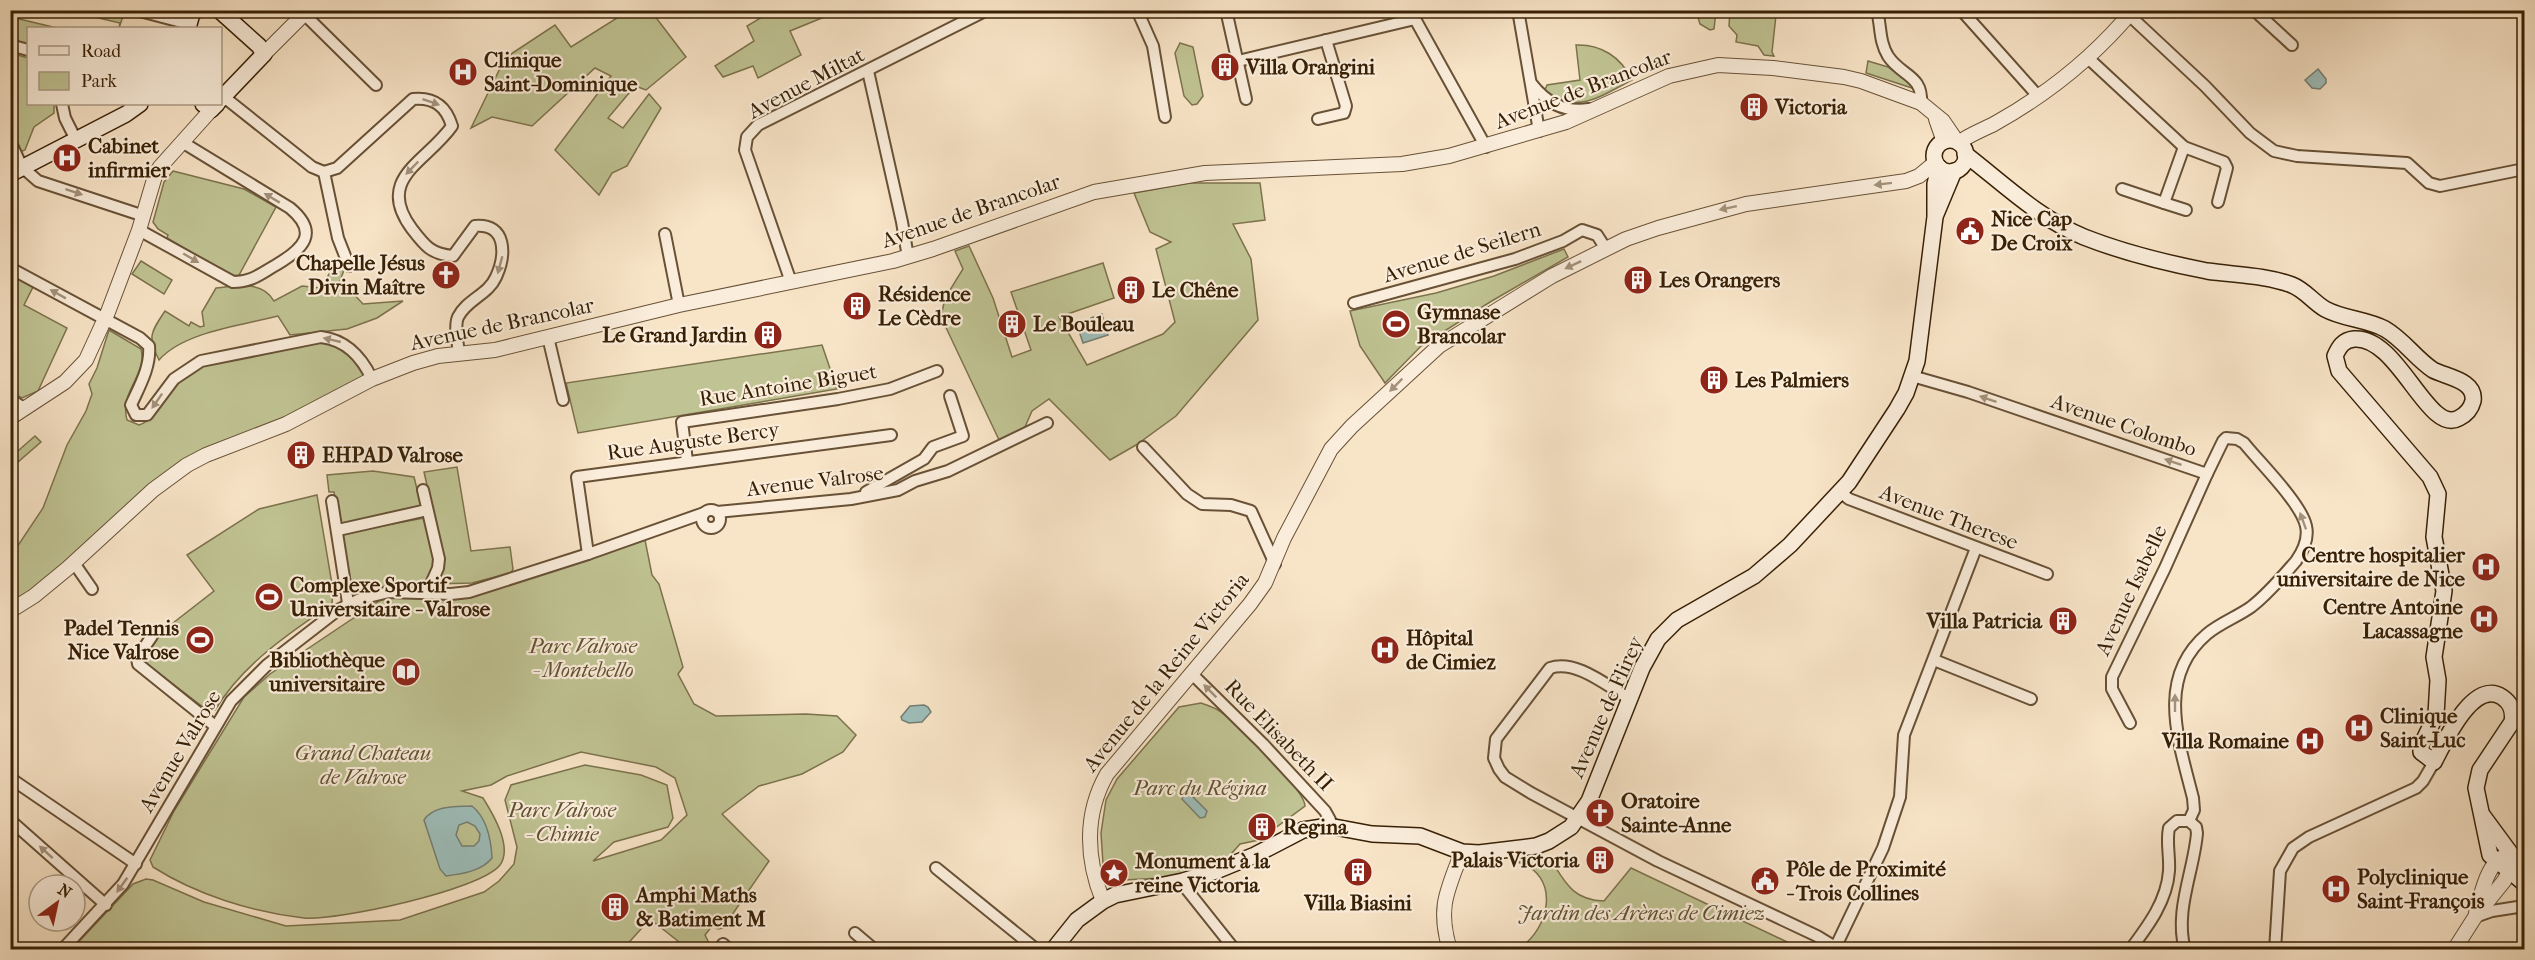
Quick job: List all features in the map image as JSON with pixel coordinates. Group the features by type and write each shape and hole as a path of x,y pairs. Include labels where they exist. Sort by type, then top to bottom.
{"main road":[{"path":"219,10 259,46 264,54 222,96"},
{"path":"16,171 126,114 139,105"},
{"path":"1947,167 1964,163 1958,148"},
{"path":"1991,174 1947,167 1936,149 1958,148 1991,174 2048,220 2097,242 2205,270 2292,285 2335,314 2383,329 2400,339 2430,367 2467,386 2472,393 2473,401 2468,411 2455,420 2446,420 2433,412 2401,368 2380,346 2369,341 2351,339 2344,342 2335,356 2339,371 2430,477 2438,494 2434,537 2444,591 2434,657 2438,696 2436,715 2421,748 2423,755 2434,762 2452,727 2478,697 2489,693 2498,695 2508,703 2513,712 2511,722 2477,778 2476,796 2488,851 2496,862 2524,883"},
{"name":"Avenue de Flirey","path":"1579,818 1589,801 1647,657 1667,628 1688,612 1754,576 1767,566 1840,492 1866,459 1897,409 1912,376 1920,337 1935,217 1934,201 1947,167"},
{"path":"2481,814 2516,859"},
{"path":"1053,950 1077,920 1103,901 1122,893 1183,881 1245,860 1303,830 1329,826 1372,834 1420,836 1462,852 1479,853 1536,846 1561,835 1579,818"}],"street":[{"path":"136,10 194,17"},
{"name":"Avenue Miltat","path":"791,282 745,150 747,137 758,125 868,72 987,10"},
{"path":"1137,10 1153,46 1165,117"},
{"path":"1226,10 1246,99"},
{"path":"1518,10 1539,131"},
{"path":"2254,10 2292,45"},
{"path":"264,54 306,12 376,84"},
{"path":"1963,12 2038,96"},
{"path":"1878,15 1882,44 1895,65 1919,85 1926,107 1958,148 1970,134 1994,124 2038,96 2088,58 2131,13 2250,133 2274,151 2296,156 2407,163 2429,183 2440,186 2524,169"},
{"path":"1238,61 1326,40 1414,15 1486,147"},
{"path":"1318,119 1344,112 1346,106 1326,40"},
{"path":"10,45 27,50"},
{"path":"2088,58 2184,147 2224,162 2227,168 2218,202"},
{"name":"Avenue de Brancolar","path":"10,611 34,596 74,563 153,490 187,465 206,455 286,424 372,379 428,358 495,350 680,305 908,257 1102,190 1205,173 1402,164 1486,147 1539,131 1670,76 1696,69 1729,65 1844,76 1901,94 1926,107"},
{"path":"868,72 908,257"},
{"path":"1530,82 1540,94 1560,108 1579,111 1598,108"},
{"path":"218,105 312,168 324,172 337,168 413,99 426,98 440,104 448,113 452,126 442,141 402,180 398,196 408,225 436,254 453,256 475,226 484,225 496,232 502,241 502,255 496,278 480,297 465,305 457,320 459,354"},
{"path":"62,105 65,118 76,140"},
{"path":"10,418 81,369 105,320 144,216 155,176 213,105"},
{"path":"10,141 16,171 38,181 144,216"},
{"path":"139,230 233,282 247,282 296,254 305,241 307,229 301,217 290,208 182,142"},
{"path":"2164,203 2184,147"},
{"name":"Avenue de la Reine Victoria","path":"1103,901 1094,876 1091,843 1091,813 1097,791 1107,774 1250,604 1275,564 1284,538 1331,449 1411,370 1439,346 1552,276 1606,249 1658,228 1725,209 1906,182 1947,167"},
{"path":"324,172 338,238 349,266"},
{"path":"2122,189 2186,210"},
{"name":"Avenue de Seilern","path":"1354,303 1515,259 1563,241 1582,231 1596,235 1606,249"},
{"path":"665,234 680,305"},
{"path":"10,268 149,346 150,355 143,378 131,405 136,415 147,415 174,379 201,361 321,337 335,339 345,344 354,352 372,379"},
{"path":"548,337 563,400"},
{"name":"Rue Antoine Biguet","path":"687,460 682,422 838,399 890,388 937,371"},
{"name":"Avenue Colombo","path":"1912,376 1968,392 2207,474 2223,441 2226,438 2237,439 2244,443 2295,505 2306,525 2307,534 2302,553 2249,608 2207,634 2192,651 2175,691 2175,716 2193,798 2194,810 2190,821"},
{"path":"851,499 888,481 924,459 933,447 963,436 950,396"},
{"path":"10,399 25,409"},
{"name":"Avenue Valrose","path":"62,950 106,905 136,864 231,700 248,682 348,603 389,592 469,592 588,554 712,510 717,512 851,499 898,490 915,481 948,471 1047,423"},
{"name":"Rue Auguste Bercy","path":"588,554 577,477 687,460 891,435"},
{"path":"1143,447 1187,494 1202,504 1231,505 1251,511 1275,564"},
{"name":"Avenue Isabelle","path":"2130,723 2112,689 2112,677 2207,474"},
{"path":"423,490 439,560 427,593"},
{"name":"Avenue Therese","path":"1840,492 1849,499 2047,574"},
{"path":"332,501 348,603"},
{"path":"338,530 427,510"},
{"path":"704,513 703,523 713,528 720,520 717,512"},
{"path":"1630,699 1572,666 1561,664 1550,668 1496,739 1494,758 1498,769 1505,777 1658,861 1838,948 1883,849 1900,797 1904,735 1976,548"},
{"path":"74,563 92,589"},
{"path":"152,636 137,658 138,664 215,726"},
{"path":"1934,660 2031,699"},
{"name":"Rue Elisabeth II","path":"1192,674 1263,744 1325,811 1330,820 1329,826"},
{"path":"2275,950 2278,932 2280,871 2294,848 2309,837 2416,789 2434,762"},
{"path":"10,778 136,864"},
{"path":"10,820 106,905"},
{"path":"2130,950 2152,918 2166,889 2169,873 2169,828 2177,821 2190,821 2196,827 2197,833 2188,876 2182,929 2185,950"},
{"path":"1450,950 1444,930 1443,913 1462,852"},
{"path":"2454,950 2475,917 2510,873 2516,859 2503,855 2496,862 2485,883 2475,917"},
{"path":"936,867 1037,950"},
{"path":"1183,881 1188,891 1235,950"},
{"path":"2475,917 2492,911 2524,906"},
{"path":"855,933 874,950"}],"green space":[{"path":"69,11 100,11 123,16 119,27 120,23"},
{"path":"628,11 651,11 686,57 646,90 635,86 608,118 623,128 649,94 661,108 627,166 612,173 599,195 555,150 611,76 595,68 532,126 492,117 471,128 505,58 555,25 571,47"},
{"path":"772,11 839,11 790,31 801,55 758,78 753,66 723,77 715,66 754,41 747,26"},
{"path":"1696,11 1716,11 1714,29 1710,30 1700,24"},
{"path":"1730,11 1779,11 1776,15 1772,52 1774,56 1764,55 1758,46 1736,42 1737,35 1729,26"},
{"path":"11,17 53,27 27,27 27,45 11,41"},
{"path":"1180,43 1193,47 1203,96 1197,104 1192,105 1184,96 1175,53"},
{"path":"1576,45 1594,47 1609,54 1622,65 1632,80 1588,101 1568,102 1557,98 1545,90 1547,85 1580,80"},
{"path":"10,53 27,58 27,105 54,105 54,113 34,127 25,150 20,152 11,125"},
{"path":"1868,61 1888,67 1913,86 1912,88 1866,73"},
{"path":"173,171 244,189 276,207 238,277 232,277 167,238 168,235 158,229 153,222 164,182"},
{"path":"1190,183 1260,183 1265,220 1233,224 1251,259 1258,320 1176,416 1136,445 1110,460 1049,399 1032,411 1025,427 1000,442 941,317 945,298 963,269 955,251 969,246 993,298 1012,357 1031,350 1011,292 1103,263 1114,298 1059,317 1087,365 1163,334 1175,322 1156,249 1171,242 1150,232 1134,193"},
{"path":"1564,249 1568,257 1490,302 1421,346 1385,383 1360,346 1350,311 1436,293 1494,276"},
{"path":"341,260 345,267 339,284 348,288 363,304 403,301 377,318 347,329 290,335 278,316 231,326 183,343 170,350 159,360 153,345 152,334 165,311 189,326 191,322 200,327 204,326 202,312 216,288 256,287 269,294 274,301 302,286 321,288 332,269"},
{"path":"141,261 172,280 164,294 132,274"},
{"path":"11,275 33,287 24,305 67,328 38,391 22,398 11,392"},
{"path":"109,330 141,349 141,367 127,400 126,410 127,420 139,425 154,415 188,373 203,364 237,356 334,341 342,345 364,370 363,377 289,416 210,447 178,463 156,480 71,558 11,606 11,556 43,508 67,445 86,411 92,394 89,384 97,368"},
{"path":"822,345 837,389 578,433 566,383"},
{"path":"35,436 41,442 11,468 11,457"},
{"path":"457,467 471,551 510,547 513,569 511,573 472,583 435,584 442,551 424,472"},
{"path":"373,471 414,477 422,509 343,524 339,522 334,492 329,492 327,475"},
{"name":"Complexe Sportif Universitaire - Valrose","path":"317,495 333,590 332,604 268,651 239,678 215,710 207,710 148,665 142,654 173,623 214,591 187,555 259,509"},
{"path":"424,518 436,564 428,578 418,585 389,585 357,594 351,590 342,536 344,533"},
{"path":"645,540 652,575 659,584 683,667 678,674 694,704 716,716 806,714 837,716 856,735 843,752 802,774 759,786 722,814 769,861 723,928 718,929 712,926 705,935 708,941 706,949 688,949 650,919 623,949 71,950 133,884 146,879 204,902 286,926 400,920 484,892 499,881 514,864 517,847 505,800 511,785 585,765 641,775 667,785 673,818 668,827 614,842 593,861 661,840 687,815 675,778 656,767 581,752 507,776 491,785 462,791 483,798 503,840 503,858 500,865 487,875 438,894 345,915 304,918 225,901 188,886 153,867 150,860 174,811 244,697 270,674 385,597 466,595"},
{"name":"Parc du Régina","path":"1201,703 1218,710 1253,740 1294,786 1305,806 1259,840 1240,844 1223,863 1180,877 1124,880 1120,868 1103,864 1101,833 1106,800 1117,779 1179,707"},
{"name":"Jardin des Arènes de Cimiez","path":"1549,857 1570,888 1584,897 1604,901 1631,868 1802,949 1518,949 1538,929 1544,916 1546,902 1545,890 1540,878 1531,868 1517,862"}],"water":[{"path":"2318,69 2326,79 2326,83 2320,89 2312,88 2305,80"},
{"path":"1102,314 1108,335 1083,343 1079,331 1093,326 1091,318"},
{"path":"924,705 931,712 922,722 909,723 902,720 901,717 910,706"},
{"path":"1184,793 1186,795 1189,793 1207,811 1205,817 1200,818 1182,799"},
{"path":"472,806 485,822 491,843 492,858 477,869 446,876 440,869 424,820 439,809","holes":["467,822 475,826 480,834 479,841 474,846 462,846 456,835 459,825"]}],"place":[{"name":"Villa Orangini","path":"1225,67"},
{"name":"Clinique Saint-Dominique","path":"463,72"},
{"name":"Victoria","path":"1754,107"},
{"name":"Cabinet infirmier","path":"67,158"},
{"name":"Nice Cap De Croix","path":"1970,231"},
{"name":"Chapelle Jésus Divin Maître","path":"446,275"},
{"name":"Les Orangers","path":"1638,280"},
{"name":"Le Chêne","path":"1131,290"},
{"name":"Résidence Le Cèdre","path":"857,306"},
{"name":"Le Bouleau","path":"1012,324"},
{"name":"Gymnase Brancolar","path":"1396,324"},
{"name":"Le Grand Jardin","path":"768,335"},
{"name":"Les Palmiers","path":"1714,380"},
{"name":"EHPAD Valrose","path":"301,455"},
{"name":"Centre hospitalier universitaire de Nice","path":"2486,567"},
{"name":"Complexe Sportif Universitaire - Valrose","path":"269,597"},
{"name":"Centre Antoine Lacassagne","path":"2484,619"},
{"name":"Villa Patricia","path":"2063,621"},
{"name":"Padel Tennis Nice Valrose","path":"200,640"},
{"name":"Hôpital de Cimiez","path":"1385,650"},
{"name":"Bibliothèque universitaire","path":"406,672"},
{"name":"Clinique Saint-Luc","path":"2359,728"},
{"name":"Villa Romaine","path":"2310,741"},
{"name":"Oratoire Sainte-Anne","path":"1600,813"},
{"name":"Regina","path":"1262,827"},
{"name":"Palais Victoria","path":"1600,860"},
{"name":"Villa Biasini","path":"1358,872"},
{"name":"Monument à la reine Victoria","path":"1114,873"},
{"name":"Pôle de Proximité - Trois Collines","path":"1765,881"},
{"name":"Polyclinique Saint-François","path":"2336,889"},
{"name":"Amphi Maths & Batiment M","path":"615,907"}],"park label":[{"name":"Parc Valrose - Montebello","path":"583,658"},
{"name":"Grand Chateau de Valrose","path":"363,765"},
{"name":"Parc Valrose - Chimie","path":"562,822"}]}
